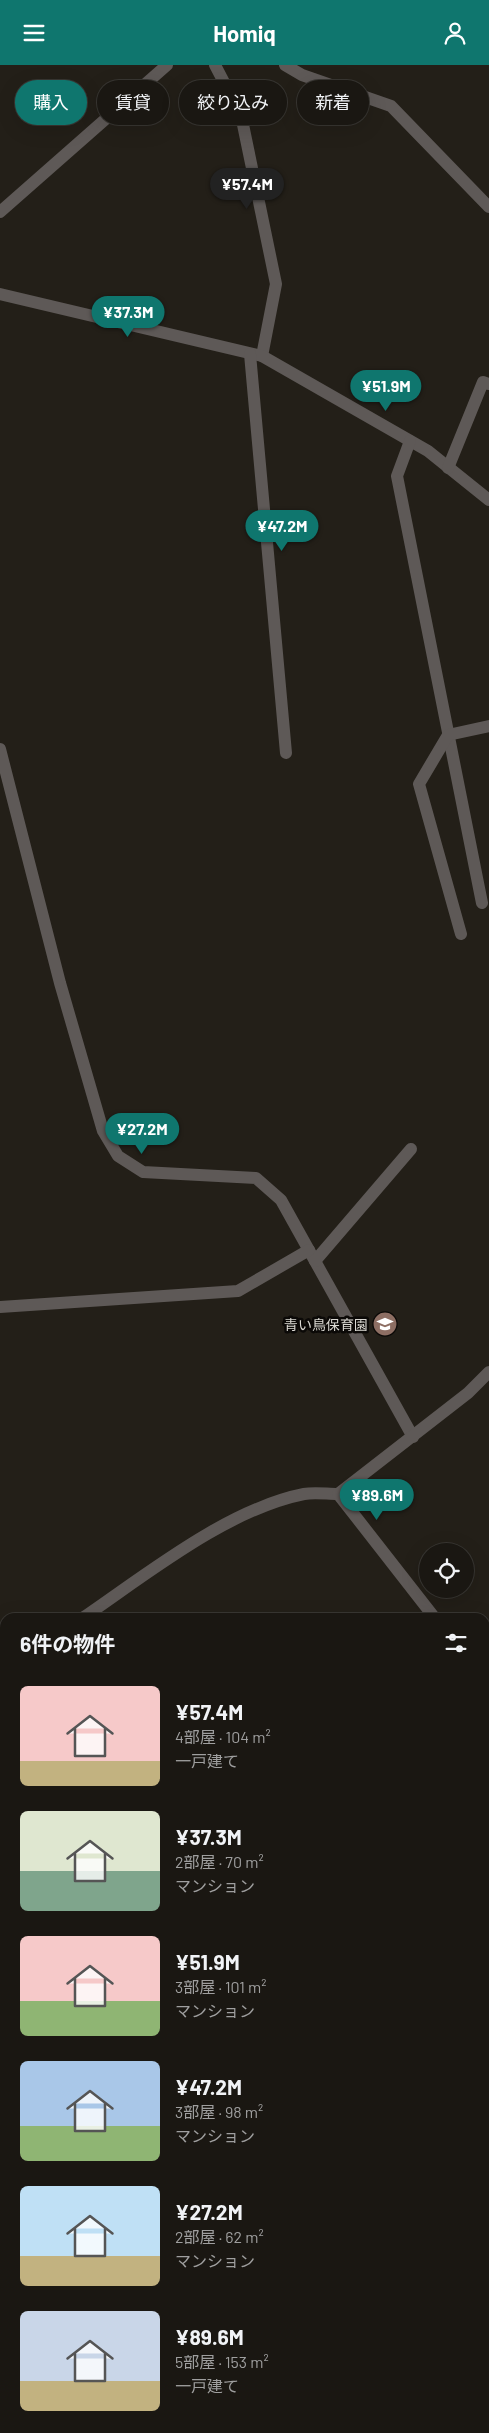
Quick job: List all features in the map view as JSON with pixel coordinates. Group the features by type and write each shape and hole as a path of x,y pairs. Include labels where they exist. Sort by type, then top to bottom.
{"street":[{"path":"0,212 167,65"},
{"path":"215,65 241,115 276,283 256,355 286,753"},
{"path":"285,65 302,75 391,106 489,207"},
{"path":"0,294 256,355 410,441 489,500"},
{"path":"448,468 483,382 489,384"},
{"path":"410,441 396,476 482,903"},
{"path":"461,934 419,784 448,735 489,726"},
{"path":"0,749 60,983 103,1131 118,1156 142,1172 256,1178 281,1199 412,1437"},
{"path":"0,1307 238,1291 312,1255 411,1149"},
{"path":"90,1613 186,1547 248,1513 305,1494 338,1494 468,1393 489,1372"},
{"path":"338,1494 431,1613"}],"place":[{"name":"青い鳥保育園","path":"385,1324"}]}
